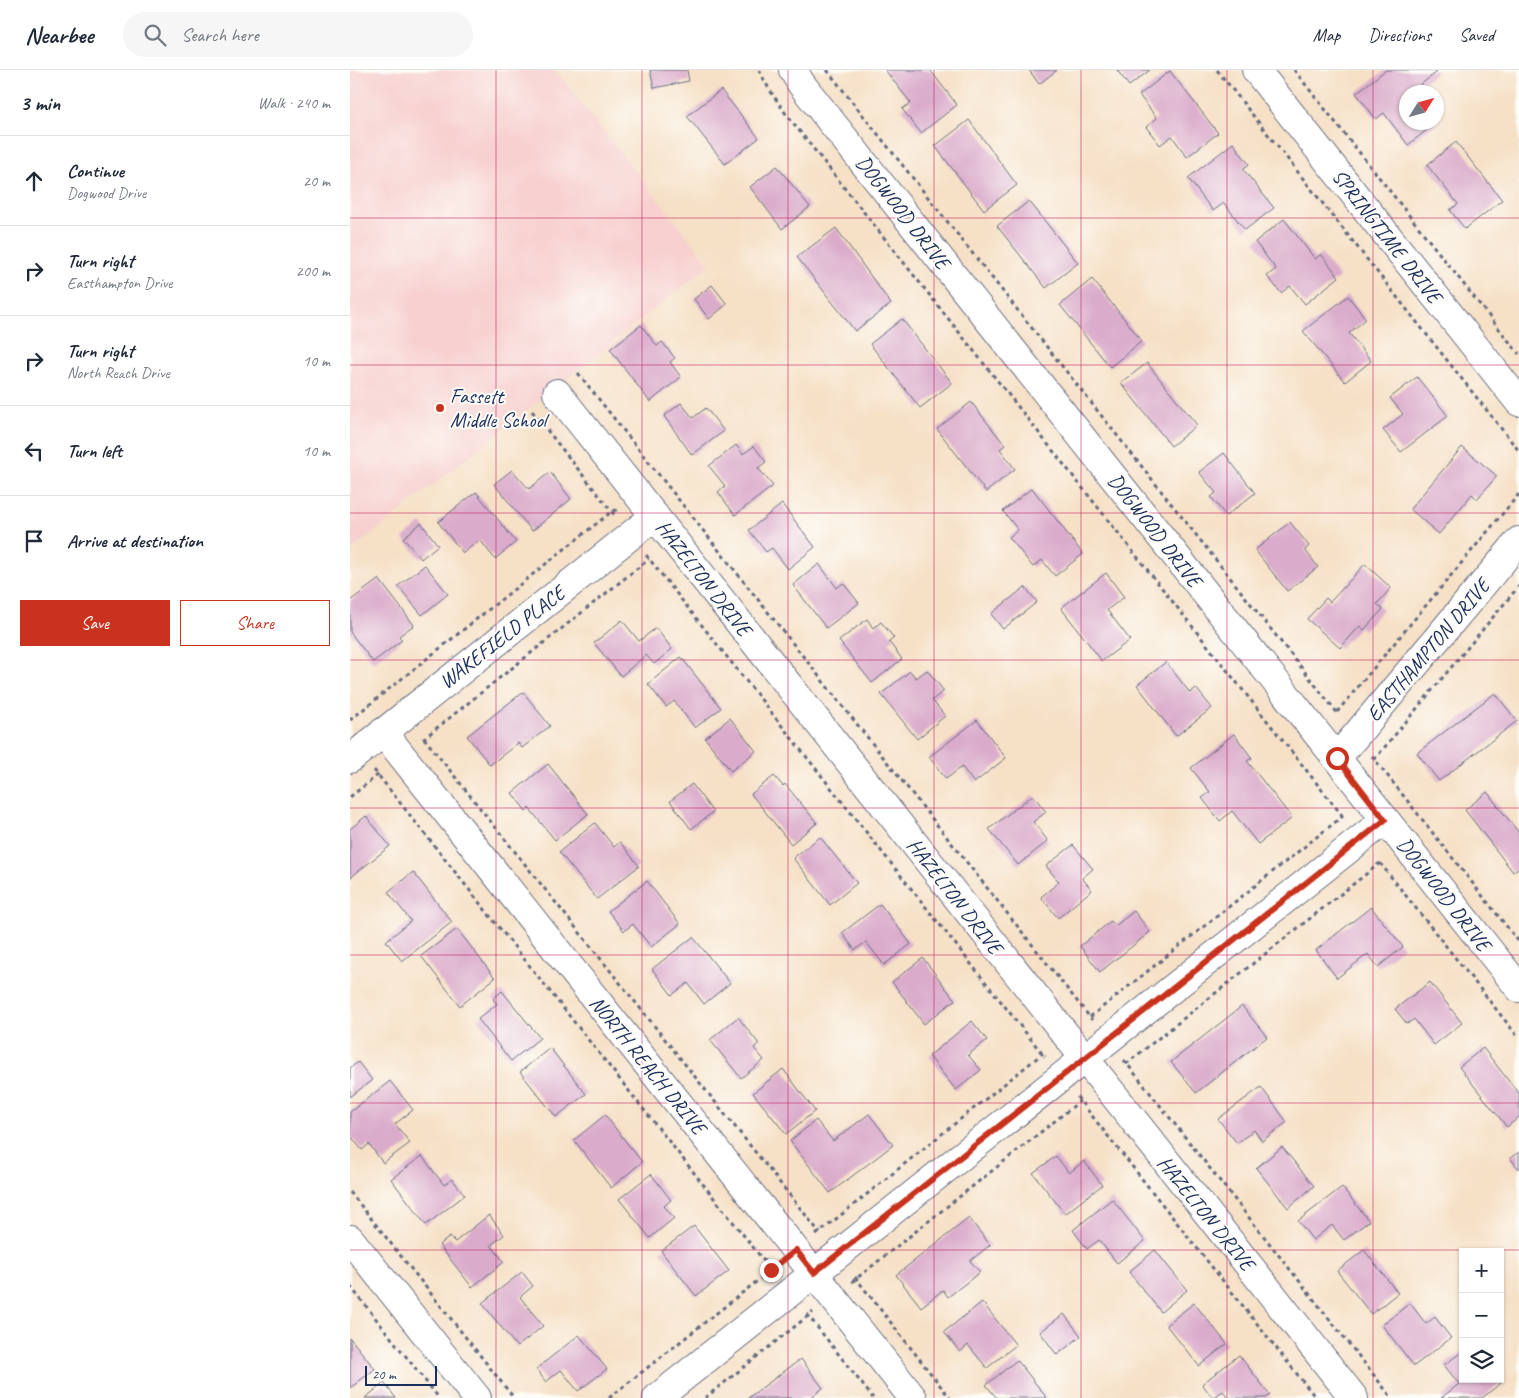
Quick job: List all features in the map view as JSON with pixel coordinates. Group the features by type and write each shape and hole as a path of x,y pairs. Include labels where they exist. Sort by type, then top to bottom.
{"street":[{"name":"DOGWOOD DRIVE","path":"793,70 802,85 1519,988"},
{"name":"SPRINGTIME DRIVE","path":"1256,70 1519,402"},
{"name":"HAZELTON DRIVE","path":"557,393 1354,1398"},
{"name":"WAKEFIELD PLACE","path":"355,755 631,535 648,508"},
{"name":"EASTHAMPTON DRIVE","path":"1337,758 1519,541"},
{"name":"NORTH REACH DRIVE","path":"383,732 913,1398"},
{"path":"657,1398 1385,820"},
{"path":"350,1239 477,1398"}],"path":[{"path":"760,70 769,90 786,114 1348,822"},
{"path":"827,70 1341,718"},
{"path":"1217,70 1519,451"},
{"path":"1294,70 1519,354"},
{"path":"578,373 1392,1398"},
{"path":"532,411 1316,1398"},
{"path":"350,720 611,512 648,508 655,495 667,485"},
{"path":"1337,712 1519,494"},
{"path":"350,797 649,559"},
{"path":"1374,760 1519,586"},
{"path":"424,738 950,1398"},
{"path":"355,755 378,775 771,1270"},
{"path":"1370,755 1519,942"},
{"path":"1375,857 1519,1038"},
{"path":"705,1398 1380,863"},
{"path":"350,1192 514,1398"},
{"path":"609,1398 819,1232"},
{"path":"350,1286 439,1398"},
{"path":"808,1316 873,1398"}],"shaded area":[{"name":"Fassett Middle School","path":"350,70 555,70 710,265 350,551"}],"building":[{"path":"650,70 687,70 689,81 654,88"},
{"path":"885,70 930,70 957,105 921,133 902,109 911,103"},
{"path":"1029,70 1057,70 1039,84"},
{"path":"1117,70 1150,70 1129,86"},
{"path":"1386,70 1435,70 1437,72 1420,85 1399,85 1399,130 1427,130 1408,145 1384,113 1376,119 1356,93"},
{"path":"1170,71 1218,133 1187,157 1172,136 1160,145 1146,127 1157,118 1139,95"},
{"path":"721,90 759,138 725,164 687,116"},
{"path":"969,120 1017,185 984,210 935,146"},
{"path":"1456,142 1502,200 1465,229 1450,210 1458,204 1427,165"},
{"path":"1233,143 1249,164 1243,169 1274,208 1245,230 1224,203 1213,211 1188,178"},
{"path":"777,166 810,207 782,229 750,187"},
{"path":"1029,201 1078,263 1046,288 997,226"},
{"path":"1284,219 1315,259 1321,254 1339,277 1305,304 1290,286 1281,293 1267,276 1276,269 1255,242"},
{"path":"836,228 891,304 855,331 797,257"},
{"path":"1092,279 1142,341 1110,367 1060,305"},
{"path":"712,285 727,304 709,319 694,299"},
{"path":"1348,296 1366,319 1349,333 1371,361 1345,382 1303,331"},
{"path":"902,319 952,383 920,408 870,344"},
{"path":"641,325 657,346 662,342 675,358 670,362 681,377 650,402 610,349"},
{"path":"1147,363 1197,425 1171,446 1121,383"},
{"path":"1417,377 1448,416 1401,452 1383,430 1403,414 1390,398"},
{"path":"971,402 1005,445 1000,449 1015,469 986,492 937,429"},
{"path":"681,403 693,418 706,408 724,431 692,455 664,416"},
{"path":"736,445 743,454 754,446 766,462 758,468 773,486 735,515 718,492 725,486 709,466"},
{"path":"1462,447 1497,476 1477,499 1472,494 1439,534 1410,509"},
{"path":"1224,453 1255,493 1226,516 1211,497 1216,493 1199,472"},
{"path":"512,470 529,489 550,472 571,499 532,531 494,484"},
{"path":"1032,488 1083,554 1055,576 1042,560 1033,567 1009,537 1018,530 1003,511"},
{"path":"476,492 516,542 495,559 480,540 463,553 438,522"},
{"path":"782,504 815,547 788,569 772,548 766,552 749,530"},
{"path":"1290,522 1309,546 1305,550 1318,567 1287,591 1255,550"},
{"path":"421,523 438,545 421,559 403,538"},
{"path":"819,564 837,588 843,583 859,603 826,628 793,585"},
{"path":"1365,564 1391,588 1377,604 1383,609 1364,630 1360,626 1340,648 1307,619 1326,598 1330,602"},
{"path":"425,565 448,594 422,615 398,586"},
{"path":"1106,573 1124,597 1107,610 1130,640 1102,661 1061,608"},
{"path":"379,579 414,625 399,636 402,640 373,662 350,632 350,601"},
{"path":"1025,587 1037,602 1003,629 991,614"},
{"path":"867,619 873,628 881,622 894,638 889,642 902,659 872,683 839,641"},
{"path":"622,620 639,641 656,628 672,649 654,664 646,655 621,676 594,643"},
{"path":"681,657 721,708 695,728 674,701 666,707 648,684"},
{"path":"1166,662 1190,693 1196,688 1212,708 1176,736 1137,685"},
{"path":"927,670 944,691 932,700 945,716 917,739 881,694 910,671 916,678"},
{"path":"523,692 550,726 522,748 518,743 490,765 467,736"},
{"path":"1495,693 1517,721 1439,781 1417,753"},
{"path":"730,718 756,751 731,771 705,738"},
{"path":"977,720 1006,758 974,783 962,767 946,779 929,757"},
{"path":"1234,734 1252,758 1247,761 1292,818 1258,844 1232,811 1220,821 1202,798 1210,792 1191,768"},
{"path":"548,764 588,814 555,840 529,808 526,811 512,793"},
{"path":"774,776 783,786 785,784 817,823 791,844 751,794"},
{"path":"692,784 713,812 691,829 670,801"},
{"path":"1487,792 1519,833 1519,867 1513,872 1465,810"},
{"path":"1033,795 1046,812 1033,822 1048,841 1018,865 989,829"},
{"path":"366,816 390,846 350,878 350,829"},
{"path":"595,823 614,847 620,842 639,866 597,899 559,852"},
{"path":"820,837 857,883 830,905 793,858"},
{"path":"1073,845 1093,869 1082,878 1092,890 1058,918 1041,897 1059,882 1046,866"},
{"path":"413,872 452,922 402,961 386,941 411,921 388,892"},
{"path":"647,881 680,924 651,947 633,924 624,931 608,911"},
{"path":"880,904 911,944 884,965 866,942 855,950 842,933"},
{"path":"1371,907 1403,947 1378,967 1368,954 1337,978 1316,950"},
{"path":"1134,911 1150,932 1100,972 1080,946 1111,921 1115,926"},
{"path":"457,929 495,978 460,1006 421,956"},
{"path":"693,937 730,983 704,1004 688,983 672,995 652,969"},
{"path":"923,958 955,1000 924,1024 892,982"},
{"path":"1430,982 1462,1023 1434,1045 1414,1019 1407,1024 1395,1009"},
{"path":"502,991 540,1038 511,1061 478,1019 497,1004 493,999"},
{"path":"1242,1006 1267,1037 1196,1093 1171,1062"},
{"path":"738,1017 759,1044 754,1048 764,1060 741,1078 710,1040"},
{"path":"972,1021 987,1040 968,1055 981,1070 956,1090 929,1056"},
{"path":"550,1048 586,1094 556,1117 520,1072"},
{"path":"1483,1048 1519,1094 1519,1117 1507,1127 1459,1067"},
{"path":"358,1062 372,1080 350,1097 350,1068"},
{"path":"783,1069 815,1111 786,1134 753,1093"},
{"path":"390,1081 413,1110 395,1124 410,1143 383,1163 369,1144 362,1150 350,1135 350,1112"},
{"path":"1261,1087 1287,1122 1262,1141 1254,1130 1237,1143 1218,1119"},
{"path":"869,1114 893,1145 830,1193 790,1141 816,1120 833,1141"},
{"path":"605,1115 642,1162 611,1188 574,1140"},
{"path":"1282,1147 1314,1186 1288,1208 1256,1168"},
{"path":"1519,1152 1519,1169 1510,1158"},
{"path":"422,1156 444,1185 452,1179 465,1195 426,1225 391,1179"},
{"path":"1056,1156 1069,1173 1084,1161 1102,1185 1065,1214 1033,1173"},
{"path":"651,1174 671,1200 664,1206 674,1218 650,1238 619,1199"},
{"path":"1342,1187 1369,1221 1344,1240 1332,1225 1313,1240 1298,1221"},
{"path":"1112,1199 1145,1241 1117,1263 1099,1240 1087,1249 1073,1230"},
{"path":"489,1215 504,1235 491,1245 504,1262 472,1287 439,1245 450,1237 455,1242"},
{"path":"969,1218 990,1245 970,1261 980,1272 948,1297 943,1290 921,1307 896,1275"},
{"path":"694,1226 729,1271 696,1296 661,1251"},
{"path":"1155,1250 1187,1290 1161,1312 1129,1272"},
{"path":"1364,1250 1398,1293 1371,1314 1337,1271"},
{"path":"522,1272 533,1286 520,1297 543,1326 517,1347 482,1303"},
{"path":"982,1302 1016,1345 987,1368 968,1345 960,1352 944,1332"},
{"path":"1194,1303 1227,1344 1199,1366 1166,1325"},
{"path":"1410,1303 1426,1324 1435,1317 1451,1338 1414,1366 1382,1325"},
{"path":"1064,1314 1081,1336 1057,1355 1040,1332"},
{"path":"579,1335 607,1369 578,1391 561,1370 546,1382 536,1369"},
{"path":"350,1338 375,1369 350,1388"},
{"path":"1459,1354 1459,1383 1501,1383 1482,1398 1441,1398 1459,1384 1444,1365"},
{"path":"1239,1355 1270,1395 1266,1398 1229,1398 1223,1391 1213,1398 1202,1384"},
{"path":"801,1359 823,1388 810,1398 748,1398"},
{"path":"1017,1360 1047,1398 997,1398 986,1385"},
{"path":"384,1383 396,1398 365,1398"}],"place":[{"name":"Fassett Middle School","path":"440,408"}],"route":[{"path":"771,1270 796,1250 814,1273 1385,820 1337,758"}]}
